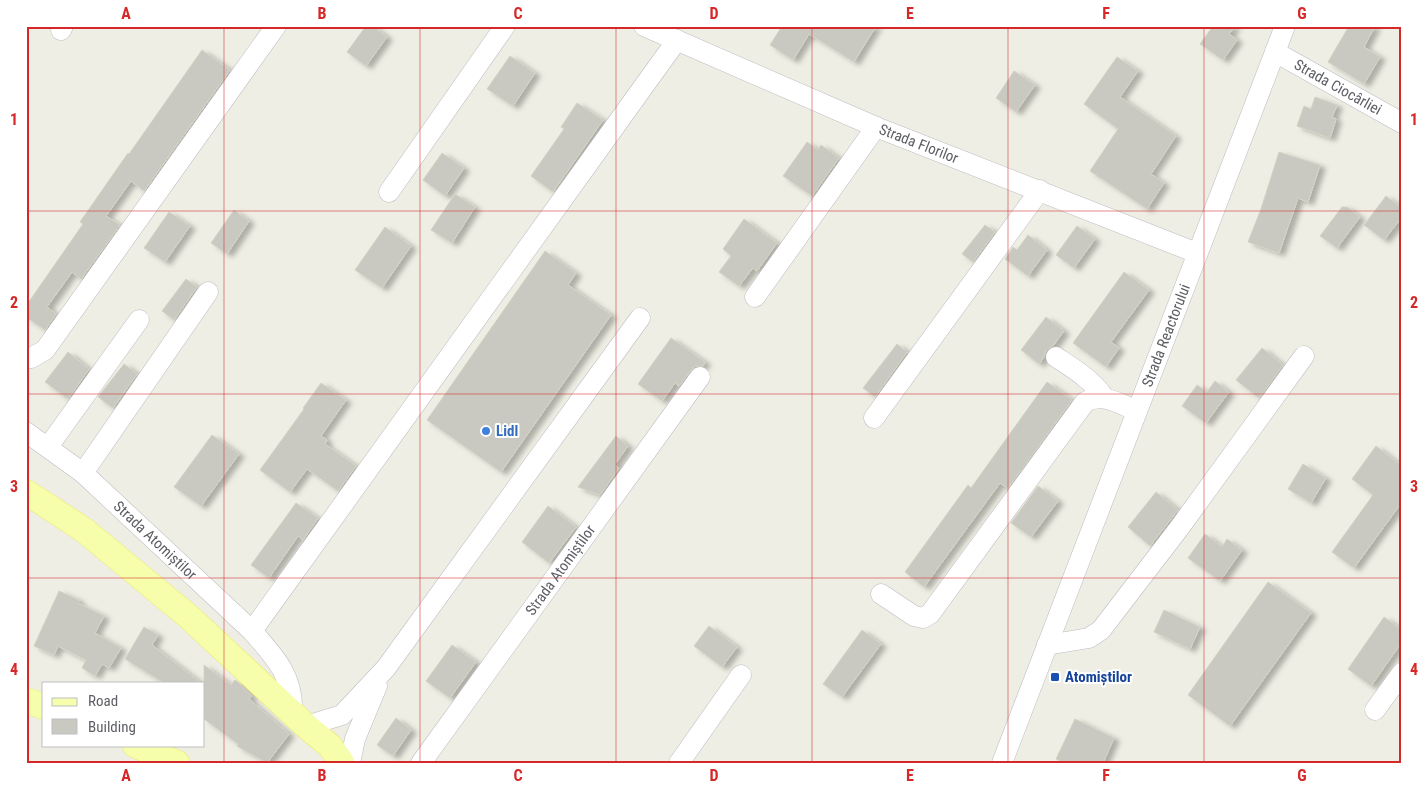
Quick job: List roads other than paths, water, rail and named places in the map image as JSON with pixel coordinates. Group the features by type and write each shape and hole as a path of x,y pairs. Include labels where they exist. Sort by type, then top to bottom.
{"main road":[{"name":"Strada Atomiștilor","path":"26,492 84,530 188,616 299,720 330,746 342,763"},
{"path":"26,700 42,706"},
{"name":"Strada Atomiștilor","path":"299,720 316,744 322,763"},
{"path":"137,746 177,763"}],"street":[{"path":"26,359 45,350 276,26"},
{"path":"389,192 505,26"},
{"name":"Strada Florilor","path":"644,26 876,127 1197,253"},
{"name":"Strada Reactorului","path":"1002,763 1285,26"},
{"path":"252,631 677,40"},
{"name":"Strada Ciocârliei","path":"1275,52 1402,123"},
{"path":"755,297 876,127"},
{"path":"874,418 1040,190"},
{"path":"82,473 208,292"},
{"path":"299,720 342,716 386,668 640,318"},
{"path":"48,447 139,320"},
{"path":"1048,644 1088,638 1101,630 1180,527 1304,356"},
{"path":"1056,358 1086,376 1104,397"},
{"name":"Strada Atomiștilor","path":"421,763 700,377"},
{"path":"881,594 914,616 923,618 930,614 1086,402 1093,398 1104,397 1137,411"},
{"name":"Strada Atomiștilor","path":"26,432 82,473 252,631 266,646 286,674 299,720"},
{"path":"350,763 355,739 386,668"},
{"path":"1375,710 1402,673"},
{"path":"679,763 741,676"}],"place":[{"name":"Lidl","path":"486,431"},
{"name":"Atomiștilor","path":"1055,677"}]}
